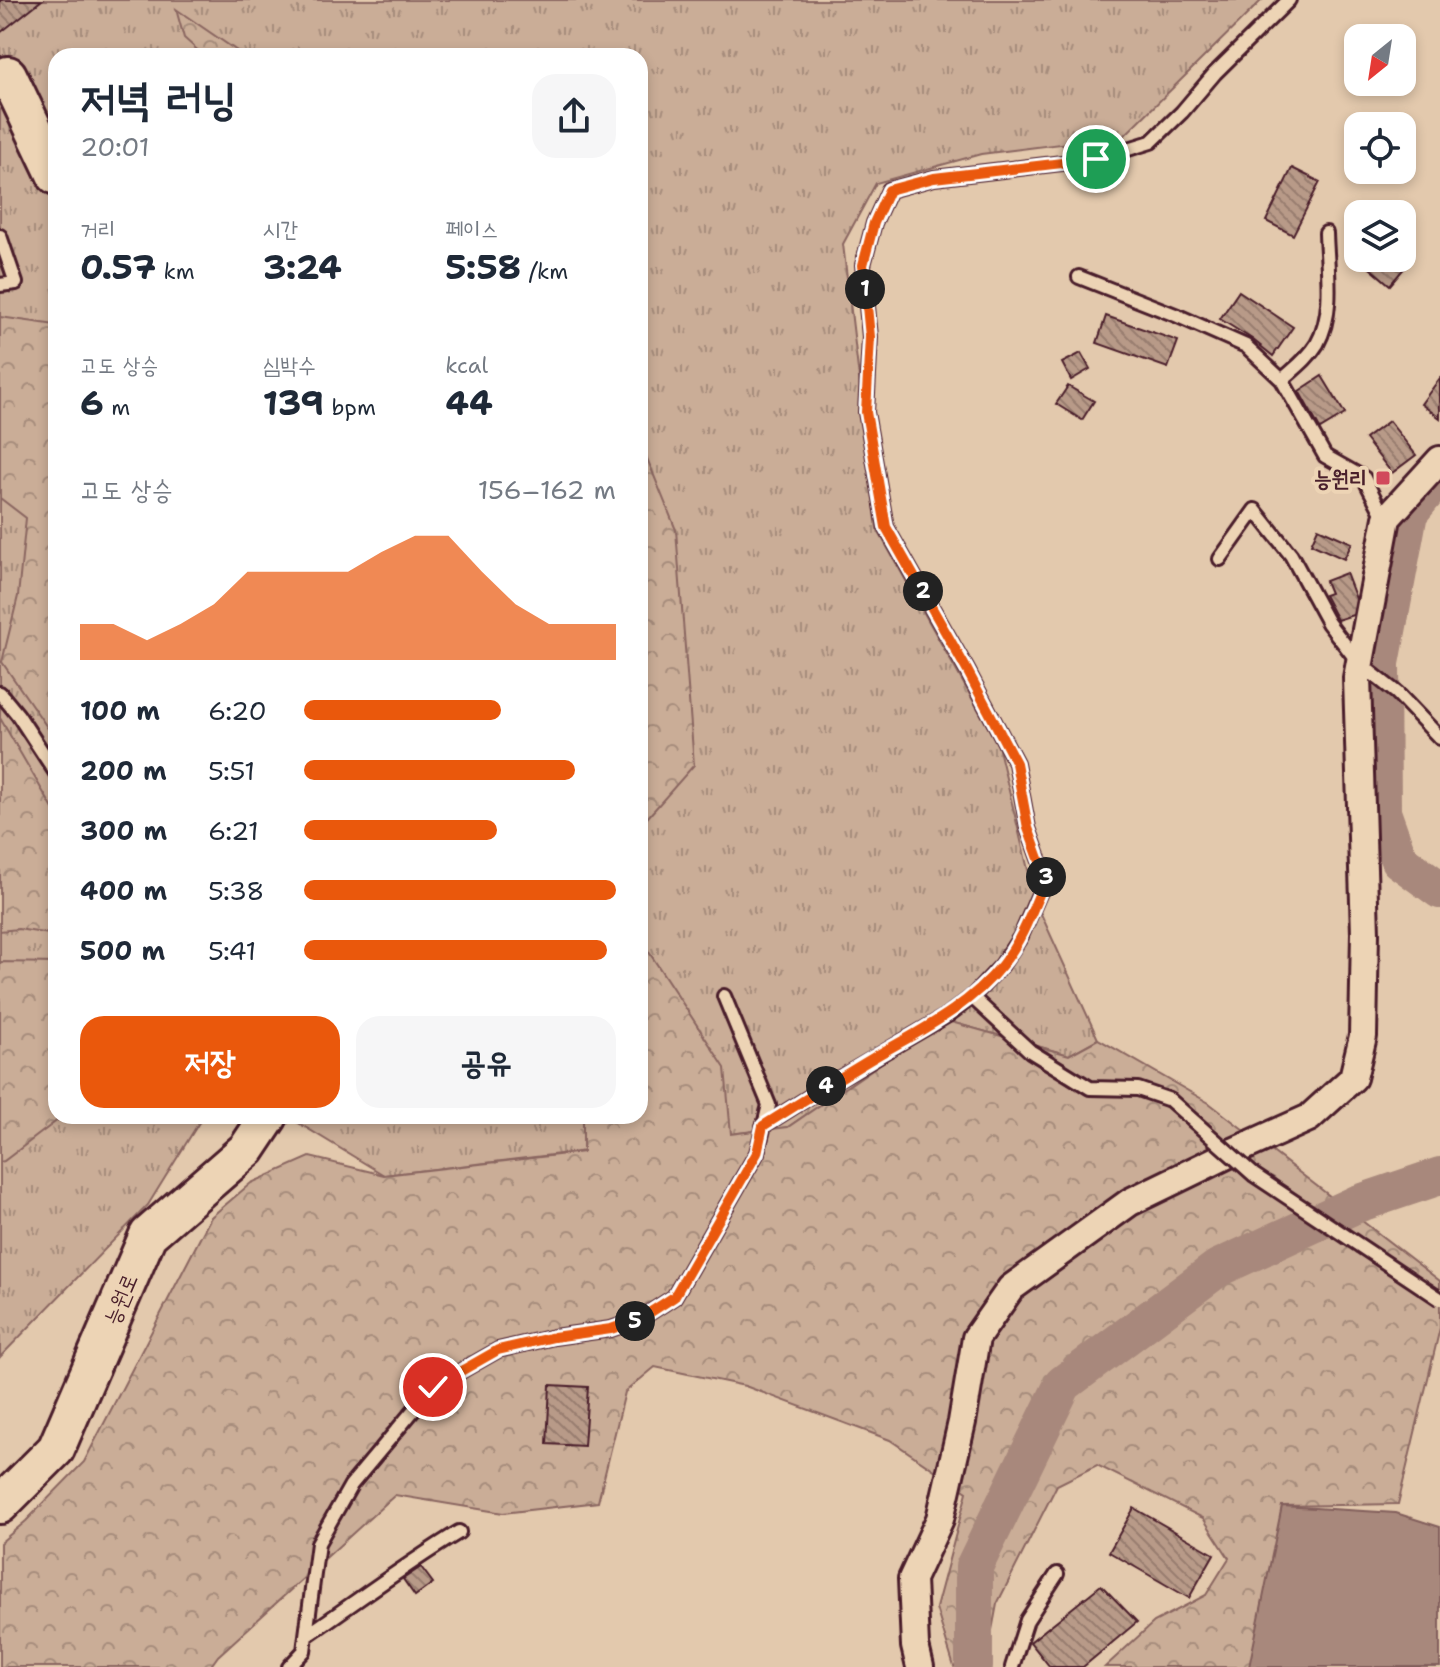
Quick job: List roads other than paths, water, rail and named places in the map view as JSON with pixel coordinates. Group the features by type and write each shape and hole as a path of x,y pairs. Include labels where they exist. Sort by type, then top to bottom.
{"street":[{"path":"4,71 48,160"},
{"path":"920,1667 915,1646 912,1579 940,1519 962,1422 976,1338 1011,1288 1130,1202 1309,1118 1353,1078 1363,1036 1365,933 1359,663 1387,518 1440,460"},
{"name":"능원로","path":"0,1505 56,1449 148,1235 247,1149 264,1124"}],"lane":[{"path":"763,1126 948,1015 972,997 1002,965 1021,936 1046,878 1028,828 1016,763 886,527 866,412 870,337 863,265 874,223 889,190 934,178 1096,159 1151,142 1289,0"},
{"path":"1282,380 1304,361 1317,344 1328,317 1326,233"},
{"path":"0,236 16,283 0,285"},
{"path":"1079,277 1246,346 1282,380 1325,456 1364,478 1386,522"},
{"path":"1220,559 1255,510 1291,555 1328,623 1359,663 1397,693 1440,738"},
{"path":"0,693 48,761"},
{"path":"289,1667 304,1651 318,1543 351,1485 433,1387 498,1350 554,1337 611,1329 640,1319 674,1297 757,1153 769,1105 724,996"},
{"path":"972,997 1030,1051 1090,1088 1138,1089 1170,1100 1254,1175 1440,1299"},
{"path":"306,1636 416,1558 459,1532"},
{"path":"1012,1667 1027,1620 1057,1574"}],"waterway":[{"path":"1440,475 1409,513 1381,663 1382,812 1399,860 1440,890"},
{"path":"974,1667 974,1567 1063,1384 1218,1268 1357,1204 1440,1176"}],"place":[{"name":"능원리","path":"1383,478"}]}
